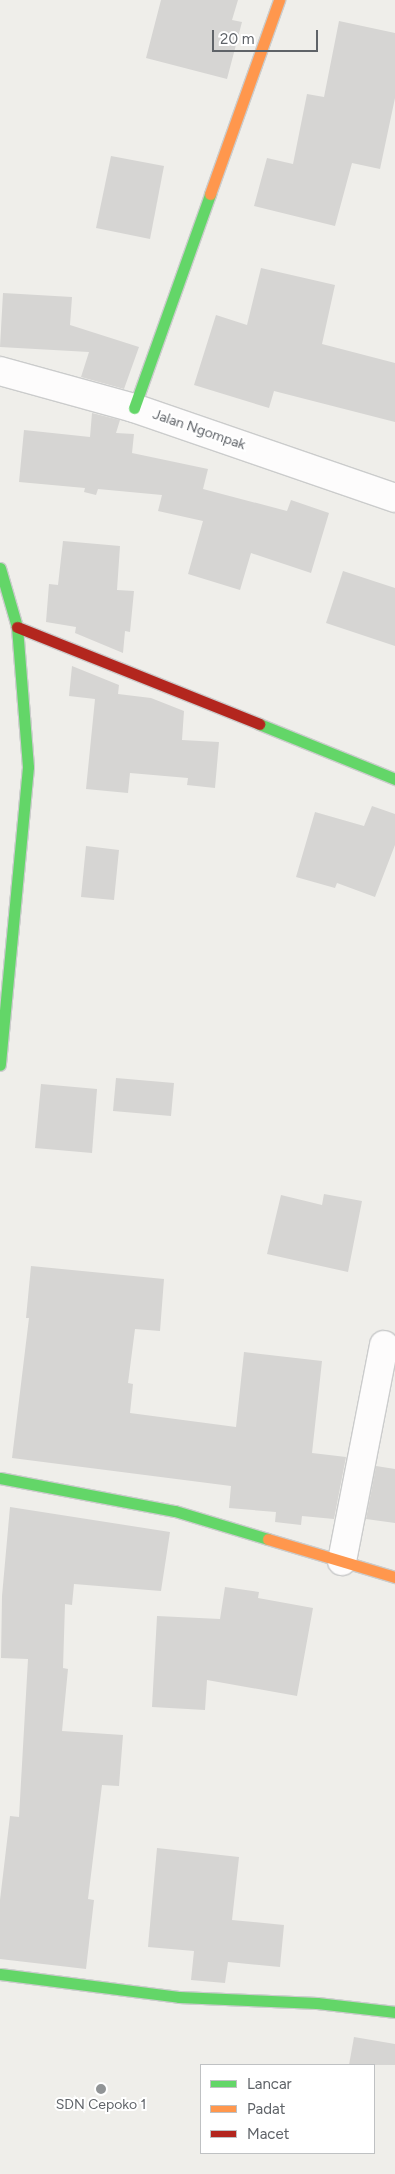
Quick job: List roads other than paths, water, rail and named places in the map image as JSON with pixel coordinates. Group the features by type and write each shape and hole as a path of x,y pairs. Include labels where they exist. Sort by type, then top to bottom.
{"street":[{"path":"134,408 279,0"},
{"name":"Jalan Ngompak","path":"0,371 134,408 395,498"},
{"path":"0,568 17,627 28,767 0,1066"},
{"path":"17,627 395,779"},
{"path":"342,1561 384,1345"},
{"path":"0,1478 175,1511 395,1577"},
{"path":"0,1974 179,1997 316,2003 395,2012"}],"place":[{"name":"SDN Cepoko 1","path":"101,2089"}]}
